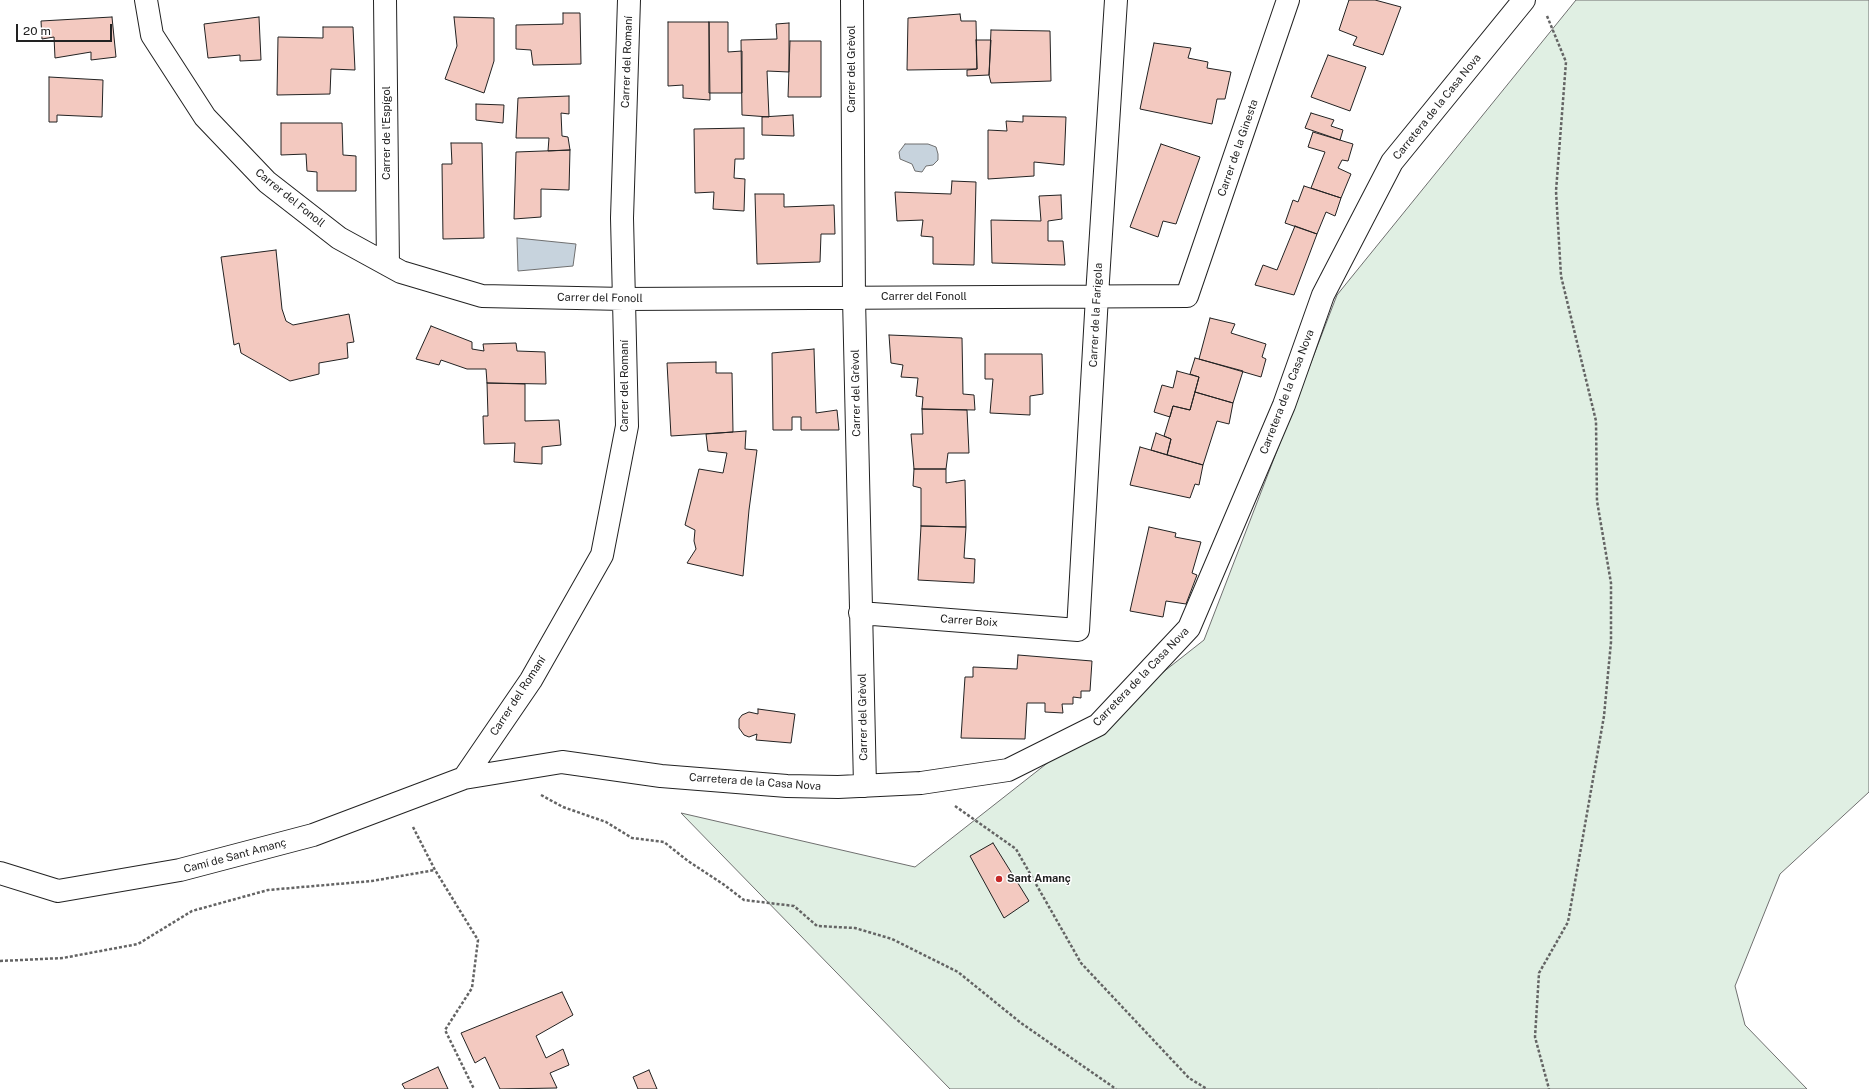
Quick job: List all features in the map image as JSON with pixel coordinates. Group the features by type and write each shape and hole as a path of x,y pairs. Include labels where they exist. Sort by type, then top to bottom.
{"street":[{"name":"Carrer del Fonoll","path":"146,0 152,35 204,117 267,182 339,238 401,272 482,296 624,299 1187,296"},
{"name":"Carrer de l'Espígol","path":"386,0 388,265"},
{"name":"Carrer del Romaní","path":"464,778 531,680 602,554 627,426 622,218 629,0"},
{"name":"Carrer del Grèvol","path":"852,0 854,298 865,786"},
{"name":"Carrer de la Farigola","path":"1078,630 1116,0"},
{"name":"Carrer de la Ginesta","path":"1187,296 1288,0"},
{"name":"Carretera de la Casa Nova","path":"464,778 562,762 661,776 787,786 865,786 921,783 1008,770 1098,725 1189,628 1284,405 1323,295 1392,162 1524,0"},
{"name":"Carrer Boix","path":"860,613 1078,630"},
{"name":"Camí de Sant Amanç","path":"0,873 58,891 180,870 313,835 464,778"}],"path":[{"path":"1546,14 1566,62 1556,191 1561,276 1596,421 1596,501 1611,583 1611,642 1604,716 1568,922 1539,973 1535,1037 1549,1089"},
{"path":"921,783 1016,849 1081,963 1189,1078 1207,1089"},
{"path":"537,793 563,807 606,822 632,838 664,842 688,861 744,900 794,906 817,926 856,928 892,939 958,972 1021,1023 1116,1089"},
{"path":"400,802 435,870 478,940 472,988 445,1030 474,1089"},
{"path":"0,962 63,958 138,944 192,910 268,890 372,881 435,870"}],"green space":[{"path":"1576,0 1869,0 1869,792 1780,874 1735,986 1745,1025 1807,1089 950,1089 681,813 915,867 1204,640 1337,295"}],"shaded area":[{"path":"905,144 928,144 936,147 938,160 933,165 926,166 922,172 915,171 912,164 900,159 899,152"},
{"path":"517,238 576,244 573,266 518,271"}],"building":[{"path":"1349,0 1375,0 1401,7 1383,55 1353,45 1357,37 1339,30"},
{"path":"563,13 580,13 581,64 533,65 531,50 516,49 516,25 563,24"},
{"path":"960,14 961,21 976,21 977,69 907,70 908,18"},
{"path":"112,17 116,57 91,60 91,52 55,58 54,37 42,39 41,21"},
{"path":"259,17 261,60 240,61 240,55 208,58 204,24"},
{"path":"454,17 494,18 494,61 484,93 445,79 457,46"},
{"path":"668,22 709,22 710,100 683,98 683,85 668,86"},
{"path":"709,22 728,22 728,52 742,51 742,93 709,93"},
{"path":"789,23 789,72 767,71 769,117 742,115 741,40 777,39 776,24"},
{"path":"323,27 353,27 355,70 331,69 330,94 277,95 278,37 323,38"},
{"path":"991,30 1050,31 1051,81 991,83 989,75"},
{"path":"976,40 991,40 989,75 967,76 967,70 977,69"},
{"path":"790,41 821,41 821,97 788,97"},
{"path":"1154,43 1191,48 1188,58 1208,62 1207,68 1231,72 1225,99 1217,99 1212,124 1140,109"},
{"path":"1328,55 1366,67 1350,111 1311,97"},
{"path":"49,77 103,80 102,117 57,115 57,122 49,122"},
{"path":"569,96 569,114 561,113 562,136 568,137 570,150 548,151 549,138 516,138 518,98"},
{"path":"476,104 504,105 503,123 476,120"},
{"path":"1311,113 1334,120 1331,126 1343,130 1340,140 1305,128"},
{"path":"793,115 794,136 762,135 762,117"},
{"path":"1023,116 1066,117 1064,165 1034,162 1034,176 988,179 988,130 1007,131 1006,121 1023,122"},
{"path":"281,123 342,123 343,155 356,156 356,191 317,191 317,172 307,171 306,154 281,155"},
{"path":"744,128 744,159 735,159 734,178 745,179 744,211 713,209 714,192 695,193 694,129"},
{"path":"1313,132 1353,144 1348,161 1342,160 1338,168 1351,174 1341,198 1311,188 1325,152 1308,147"},
{"path":"451,143 482,143 484,238 443,239 442,164 452,164"},
{"path":"1161,144 1200,157 1176,224 1163,221 1158,237 1130,227"},
{"path":"570,150 569,190 541,189 541,217 514,219 516,152"},
{"path":"952,181 976,182 974,265 933,264 933,237 921,236 923,220 897,221 895,192 951,194"},
{"path":"1304,186 1341,198 1335,216 1326,212 1317,234 1285,223 1293,200 1298,202"},
{"path":"755,194 784,194 784,207 834,205 835,234 821,234 820,262 757,264"},
{"path":"1061,195 1062,219 1048,221 1048,241 1063,241 1065,265 992,263 991,220 1041,221 1039,196"},
{"path":"1295,226 1317,234 1294,295 1255,285 1263,265 1277,270"},
{"path":"276,250 282,309 286,321 293,325 349,314 354,342 347,343 348,358 319,363 319,374 290,381 241,353 239,343 234,345 221,257"},
{"path":"1210,318 1235,324 1231,333 1266,344 1262,357 1266,359 1261,377 1199,359"},
{"path":"431,326 472,342 472,349 484,351 483,344 516,343 517,351 545,352 546,384 487,383 486,369 467,369 441,360 439,365 416,359"},
{"path":"889,335 962,338 963,394 974,395 975,410 922,409 923,397 916,396 918,378 901,377 903,365 891,363"},
{"path":"814,349 816,413 837,410 839,430 801,430 801,417 792,417 792,430 773,430 772,353"},
{"path":"985,354 1042,354 1043,394 1030,396 1030,415 990,413 993,379 985,379"},
{"path":"1195,358 1243,371 1233,403 1195,392 1199,377 1190,374"},
{"path":"716,362 716,373 732,373 733,432 671,436 667,363"},
{"path":"1177,371 1199,377 1190,410 1173,406 1170,417 1154,412 1162,385 1173,388"},
{"path":"487,383 525,384 525,421 559,420 561,445 542,447 542,464 514,462 515,443 484,444 483,416 488,416"},
{"path":"1195,392 1233,403 1229,424 1217,421 1203,465 1167,455 1171,439 1164,436 1173,406 1190,410"},
{"path":"922,409 967,410 969,453 948,453 946,469 914,469 911,434 923,434"},
{"path":"746,431 745,449 757,450 749,510 743,576 687,563 696,549 694,541 695,530 685,525 699,469 723,473 727,453 708,451 706,434"},
{"path":"1156,433 1171,439 1167,455 1151,450"},
{"path":"1140,447 1203,465 1199,485 1195,484 1190,498 1130,485"},
{"path":"914,469 946,469 946,483 965,480 966,527 921,526 921,488 913,486"},
{"path":"921,526 966,527 964,558 975,559 974,583 918,580"},
{"path":"1149,527 1176,533 1175,537 1201,542 1192,573 1197,575 1186,604 1166,601 1163,617 1130,611"},
{"path":"1018,655 1092,661 1090,691 1081,691 1081,698 1073,697 1073,704 1062,704 1063,713 1045,712 1045,703 1027,703 1025,739 961,738 965,677 973,677 973,667 1017,669"},
{"path":"758,709 795,714 791,743 756,740 757,734 749,737 744,735 739,728 739,719 742,715 749,712 758,714"},
{"name":"Sant Amanç","path":"993,843 1029,901 1004,918 970,856"},
{"path":"562,992 573,1015 536,1036 546,1058 563,1049 569,1065 550,1073 557,1088 500,1089 485,1057 475,1063 461,1033"},
{"path":"438,1067 448,1089 405,1089 402,1084"},
{"path":"649,1070 657,1089 638,1089 633,1077"}],"place":[{"name":"Sant Amanç","path":"999,879"}]}
